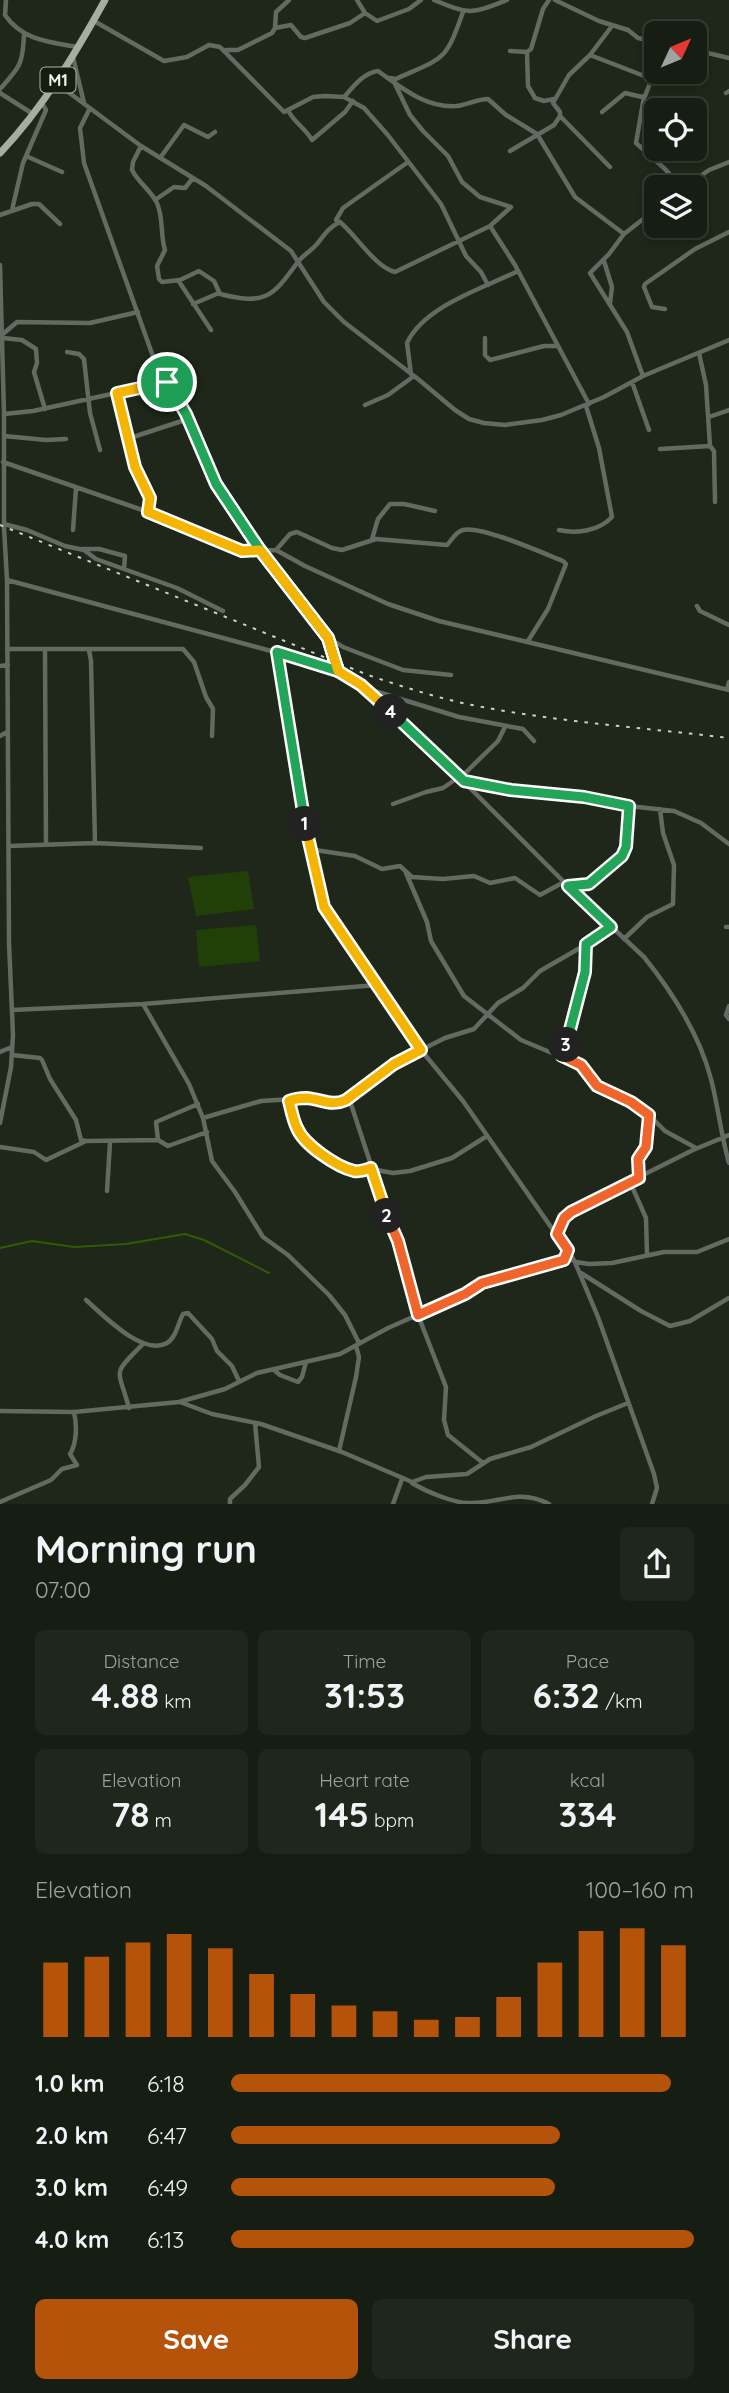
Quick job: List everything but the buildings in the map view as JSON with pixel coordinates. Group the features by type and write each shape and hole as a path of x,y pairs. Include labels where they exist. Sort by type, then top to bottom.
{"main road":[{"name":"M1","path":"0,153 56,83 105,0"}],"street":[{"path":"6,0 2,6 7,18 24,34 43,41 78,47"},
{"path":"275,28 276,12 289,0"},
{"path":"357,0 365,13 380,21 409,9 421,0"},
{"path":"434,0 448,3 463,12 479,11 507,0"},
{"path":"510,51 527,52 531,49 543,9 549,0"},
{"path":"555,0 644,39"},
{"path":"388,78 396,79 440,59 453,39 463,12"},
{"path":"93,21 164,61 187,57 209,45 225,50 240,49 265,38 275,28 291,25 301,37 306,38 350,23 365,13"},
{"path":"610,167 560,116 553,103 569,75 590,55 612,26"},
{"path":"24,34 23,56 15,72 0,91 33,115"},
{"path":"225,50 284,113 313,97 344,97 354,100 371,115 441,204 466,256 481,272 488,285"},
{"path":"527,52 528,86 535,98 544,101 555,99"},
{"path":"707,53 729,58"},
{"path":"590,55 644,76"},
{"path":"73,56 84,103"},
{"path":"344,97 355,84 371,72 378,71 414,96 447,106 488,99 506,115 537,134 575,197 624,234"},
{"path":"56,83 141,146 193,178 291,251 331,310 361,337 413,375 462,416 484,423 513,425 542,420 587,405 642,376 729,340"},
{"path":"336,222 377,260 395,272 490,226 511,206 480,197 462,182 448,156 410,115 396,84"},
{"path":"650,84 644,97 636,143 671,175"},
{"path":"602,112 625,93 644,97"},
{"path":"289,112 312,140 352,105 354,100"},
{"path":"12,210 26,156 46,110 42,103"},
{"path":"90,108 80,128 84,163 152,355 188,419 216,484 260,550 328,638 343,648 403,670 451,675"},
{"path":"510,151 554,125 560,116"},
{"path":"160,158 184,125 208,137 215,132"},
{"path":"141,146 135,156 132,170 155,200 162,225 161,240 165,250 157,266 158,276 162,282 178,280 199,271 214,281 219,293"},
{"path":"26,156 62,172"},
{"path":"192,304 219,293 253,299 266,297 336,222 343,208 408,162"},
{"path":"701,175 729,162"},
{"path":"155,200 174,187 186,188 193,178"},
{"path":"0,215 39,204 60,224"},
{"path":"642,376 627,332 590,273 624,234 644,218"},
{"path":"490,226 518,271 556,346 569,364 587,405 599,448 612,517 598,527 586,530 559,530"},
{"path":"665,309 652,307 644,285 695,249 729,232"},
{"path":"604,260 612,287 610,304"},
{"path":"0,268 4,414 2,538 7,580 9,943 12,1010 12,1055 0,1123"},
{"path":"413,375 406,348 410,337 424,323 468,293 518,271"},
{"path":"178,280 211,330"},
{"path":"2,336 17,322 90,323 138,313"},
{"path":"2,336 24,341 36,349 37,363 34,372 45,408"},
{"path":"485,338 485,355 490,360 544,345 556,346"},
{"path":"67,352 83,357 88,399 100,450"},
{"path":"699,353 706,385 710,446 714,451 715,502"},
{"path":"365,405 388,395 413,375"},
{"path":"4,414 167,382"},
{"path":"632,382 649,430"},
{"path":"117,393 137,472 150,498 148,512"},
{"path":"709,417 729,410"},
{"path":"127,439 188,419"},
{"path":"3,438 66,439"},
{"path":"660,449 710,446"},
{"path":"2,464 148,512 242,551 276,550 402,610 728,690 729,682"},
{"path":"73,530 76,488"},
{"path":"372,539 378,519 390,504 435,511"},
{"path":"4,524 27,530 65,546 99,549 125,556 124,570"},
{"path":"276,550 293,533 342,550 372,539 447,545 459,532 474,529 563,561 565,565 548,609 528,641"},
{"path":"81,549 96,559 181,590 223,611"},
{"path":"0,570 6,568"},
{"path":"7,580 277,652 338,671 365,688 653,968 700,1044 711,1079 729,1163"},
{"path":"697,606 700,611 729,625"},
{"path":"328,638 338,671"},
{"path":"8,649 179,648 186,651 194,662 214,712 212,736"},
{"path":"45,650 46,845"},
{"path":"89,650 95,844"},
{"path":"277,652 308,846 324,907 421,1050 463,1101 568,1250 580,1273 657,1483 652,1504"},
{"path":"0,666 8,665"},
{"path":"365,688 459,717 523,729 534,741"},
{"path":"393,804 443,788 461,779 498,741 505,727"},
{"path":"0,736 7,733"},
{"path":"461,779 511,790 584,797 660,809 690,817 729,844"},
{"path":"308,846 315,850 359,858 382,869 400,866 412,877 443,879 474,876 490,883 515,878 540,895 566,884 589,884 622,856 626,847 629,806"},
{"path":"624,939 651,915 673,904 674,865 663,833 660,809"},
{"path":"9,846 95,844 201,848"},
{"path":"3,859 9,857"},
{"path":"407,873 427,922 431,941 460,991 521,1040 581,1065 597,1086 631,1102 665,1131 696,1148"},
{"path":"203,1118 261,1101 309,1098 338,1104 394,1064 445,1038 470,1031 498,1003 523,988 540,971 611,927"},
{"path":"0,945 9,943"},
{"path":"562,1056 583,981 586,944"},
{"path":"12,1010 143,1004 378,985"},
{"path":"143,1004 177,1060 198,1104 212,1161 263,1237 288,1255 330,1295 345,1315 359,1357 339,1451"},
{"path":"729,1006 726,1015 729,1019"},
{"path":"0,1052 12,1046"},
{"path":"12,1055 42,1060 50,1079 76,1120 81,1140 110,1143 158,1140 167,1146 207,1132"},
{"path":"349,1098 374,1183 398,1241 418,1315 446,1387 444,1420 448,1435 483,1463"},
{"path":"289,1101 298,1130 317,1152 327,1156 338,1166 354,1171 371,1168 402,1172 439,1163 462,1153 487,1136"},
{"path":"158,1140 156,1122 198,1104"},
{"path":"639,1178 638,1159 646,1147 649,1115"},
{"path":"557,1234 564,1218 571,1212 696,1148 729,1135"},
{"path":"0,1147 34,1152 46,1160 86,1141"},
{"path":"107,1191 110,1143"},
{"path":"630,1182 646,1218 647,1254"},
{"path":"0,1411 75,1412 179,1402 225,1389 257,1373 340,1353 465,1294 482,1283 564,1260 589,1265 612,1263 647,1254 697,1252 729,1239"},
{"path":"564,1260 568,1250"},
{"path":"580,1273 657,1321 670,1326 690,1321 729,1298"},
{"path":"86,1300 113,1325 143,1344 168,1343 174,1336 183,1314 188,1313 212,1339 217,1351 232,1366 240,1381"},
{"path":"129,1408 119,1369 143,1344"},
{"path":"274,1370 298,1382 306,1362"},
{"path":"179,1402 212,1414 255,1423 339,1451 462,1503 516,1496 533,1498 548,1504"},
{"path":"412,1482 426,1477 467,1474 494,1458 531,1447 628,1403"},
{"path":"0,1502 51,1480 62,1469 77,1465 70,1454 77,1428 75,1412"},
{"path":"230,1504 230,1499 259,1467 255,1423"},
{"path":"393,1504 402,1479"}],"green space":[{"path":"248,871 254,909 196,916 188,877"},
{"path":"256,925 260,961 199,967 196,930"}],"waterway":[{"path":"0,1248 32,1241 74,1247 126,1244 185,1234 204,1240 269,1273"}],"railway":[{"path":"0,525 368,675 449,700 540,716 729,738"}],"route":[{"path":"167,382 117,393 135,467 150,498 148,512 242,551 260,550 314,618 320,625 328,638 335,662 338,671 361,685 464,781 511,790 584,797 629,806 626,847 622,856 589,884 568,886 611,927 586,944 585,972 562,1056 581,1065 597,1086 631,1102 649,1115 646,1147 638,1159 639,1178 583,1205 564,1218 557,1234 568,1250 564,1260 482,1283 465,1294 418,1315 406,1265 371,1175 371,1168 354,1171 338,1166 327,1156 317,1152 298,1130 289,1101 309,1098 338,1104 394,1064 421,1050 324,907 308,846 277,652 338,671 328,638 314,618 254,542 216,484 186,414 167,382"}]}
